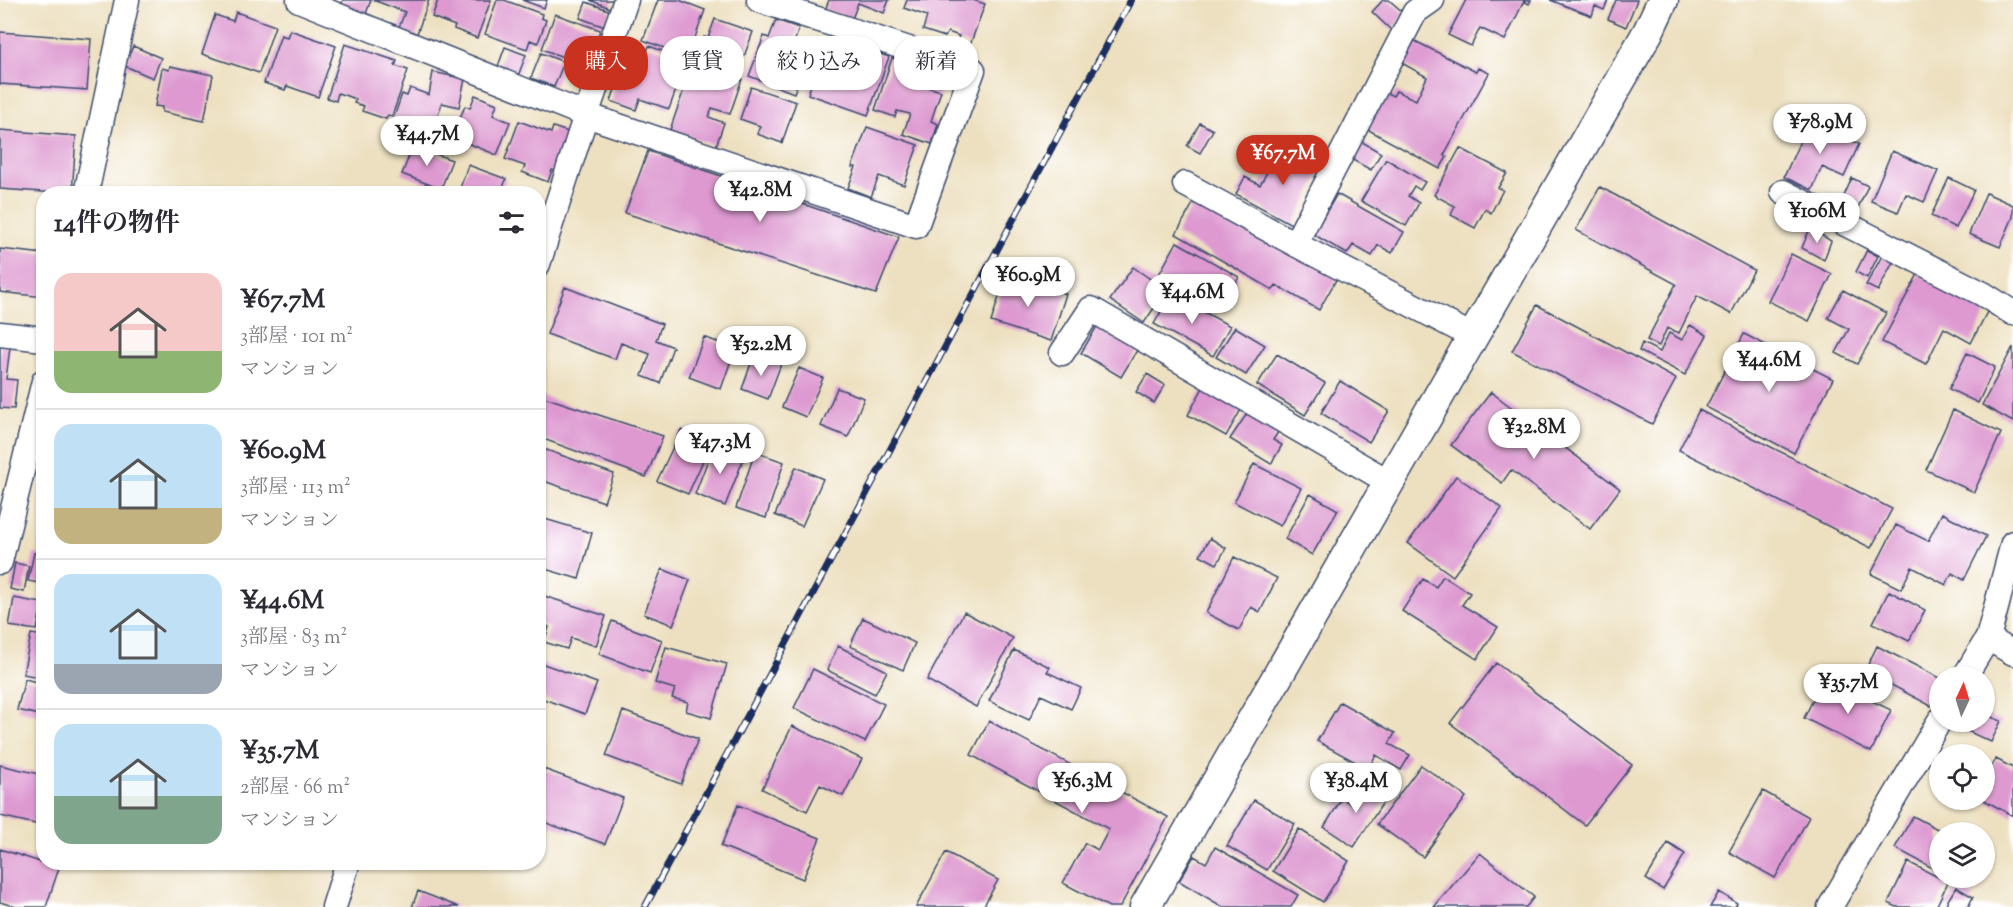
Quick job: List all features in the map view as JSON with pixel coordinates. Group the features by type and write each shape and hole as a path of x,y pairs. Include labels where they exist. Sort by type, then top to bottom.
{"street":[{"path":"88,186 128,0"},
{"path":"299,0 586,115 916,226 974,70 759,0"},
{"path":"546,239 626,0"},
{"path":"1295,244 1415,12 1432,0"},
{"path":"1145,907 1474,337 1648,32 1663,0"},
{"path":"1185,184 1474,337"},
{"path":"1783,192 1983,294 2013,313"},
{"path":"1062,353 1091,309 1389,482"},
{"path":"0,334 36,338"},
{"path":"0,562 7,500 36,407"},
{"path":"1971,666 1988,638 2013,543"},
{"path":"1988,638 2013,653"},
{"path":"1830,907 1933,732"},
{"path":"334,907 346,870"}],"building":[{"path":"343,0 371,0 363,22 338,13"},
{"path":"373,0 429,0 415,39 397,32 405,12"},
{"path":"438,0 491,0 477,38 432,17"},
{"path":"497,0 504,0 542,14 541,18 546,20 538,43 530,40 527,49 485,34"},
{"path":"522,0 547,0 544,8"},
{"path":"590,0 613,0 610,8"},
{"path":"658,0 679,0 705,10 696,36 660,36 660,46 648,42 648,36 644,36"},
{"path":"829,0 889,0 884,13 858,3 852,19 825,10"},
{"path":"907,0 973,0 985,4 973,36 959,36 948,32 946,36 942,36 923,30 927,16 904,8"},
{"path":"1383,0 1389,0 1405,14 1391,30 1372,12"},
{"path":"1466,0 1531,0 1529,4 1524,1 1505,40 1480,28 1471,46 1448,35"},
{"path":"1550,0 1608,0 1604,10 1595,6 1592,16"},
{"path":"1616,0 1637,0 1626,27 1608,19"},
{"path":"586,2 611,11 605,27 580,18"},
{"path":"236,12 275,26 259,73 202,54 215,15 233,21"},
{"path":"555,14 600,30 598,36 564,36 564,57 542,49"},
{"path":"715,19 753,32 744,57 744,36 709,36"},
{"path":"776,20 799,28 796,36 770,36"},
{"path":"290,30 336,46 318,97 287,86 285,90 264,83 281,35 287,37"},
{"path":"0,32 91,39 87,90 0,84"},
{"path":"1413,40 1476,72 1478,68 1489,73 1444,155 1447,157 1440,169 1365,128 1385,92 1393,96 1396,91 1416,100 1427,77 1400,62"},
{"path":"345,44 397,61 395,66 408,70 392,116 388,115 386,119 362,111 364,106 354,103 356,99 338,93 336,101 327,98"},
{"path":"133,46 161,58 153,78 125,66"},
{"path":"649,46 660,50 660,90 676,90 669,109 640,99 636,110 611,101 615,90 648,90"},
{"path":"505,47 526,55 518,76 497,69"},
{"path":"541,53 564,62 554,87 531,78"},
{"path":"882,54 889,57 882,76"},
{"path":"756,57 756,79 749,76"},
{"path":"892,58 894,59 894,90 941,91 931,121 938,124 932,144 903,134 910,114 897,111 895,117 875,110"},
{"path":"170,66 213,75 204,121 162,112 162,107 155,106 162,68 169,70"},
{"path":"433,72 465,79 459,107 442,103 431,135 425,133 423,141 390,129 402,94 407,96 410,88 429,95"},
{"path":"751,87 796,102 782,143 757,134 760,126 740,119"},
{"path":"684,90 738,90 730,114 712,108 709,117 724,123 716,146 670,130"},
{"path":"809,90 877,90 868,115 808,94"},
{"path":"475,95 497,104 493,115 510,122 497,155 452,137 465,106 470,108"},
{"path":"519,121 551,133 553,127 571,133 557,172 552,170 548,182 522,172 525,166 505,159"},
{"path":"1809,121 1859,144 1844,177 1822,167 1812,190 1784,177"},
{"path":"1200,123 1213,130 1200,153 1187,146"},
{"path":"867,127 918,145 904,185 879,176 871,197 848,188 856,167 852,167"},
{"path":"0,130 76,136 73,186 36,186 36,192 0,189"},
{"path":"1359,140 1381,153 1371,170 1349,158"},
{"path":"413,146 452,160 442,186 433,186 402,174"},
{"path":"1281,146 1323,169 1293,225 1236,194 1245,177 1260,185"},
{"path":"1460,148 1507,173 1498,188 1503,190 1491,213 1485,209 1475,228 1451,215 1455,206 1434,195"},
{"path":"648,151 899,237 876,294 625,213"},
{"path":"1892,151 1938,171 1924,202 1906,194 1898,212 1871,201"},
{"path":"1386,159 1425,182 1420,190 1414,186 1408,196 1419,203 1406,226 1361,201"},
{"path":"468,165 506,179 504,186 461,186"},
{"path":"1852,178 1868,186 1855,214 1839,207"},
{"path":"1949,178 1974,190 1956,228 1931,216"},
{"path":"1600,187 1754,270 1731,314 1697,296 1679,333 1667,328 1659,346 1647,340 1676,284 1576,230"},
{"path":"1199,193 1337,278 1319,310 1276,285 1273,290 1176,234"},
{"path":"1986,193 2013,205 2013,217 2000,247 1969,234"},
{"path":"1337,194 1404,232 1392,253 1378,245 1372,256 1353,245 1347,254 1313,234"},
{"path":"1810,228 1831,241 1824,260 1802,248"},
{"path":"1177,242 1239,277 1223,306 1212,300 1208,306 1157,278"},
{"path":"0,249 36,253 36,296 0,292"},
{"path":"1867,250 1878,256 1867,278 1856,272"},
{"path":"1791,254 1832,274 1809,321 1768,301"},
{"path":"1882,256 1893,262 1878,291 1866,285"},
{"path":"1133,267 1166,290 1144,323 1110,300"},
{"path":"1918,274 1988,310 1971,343 1944,328 1926,364 1882,342"},
{"path":"1006,275 1066,294 1051,341 991,322"},
{"path":"565,287 662,324 656,340 673,347 660,383 642,376 650,354 621,343 615,359 547,334"},
{"path":"1843,290 1886,313 1857,364 1836,353 1849,329 1828,318"},
{"path":"1171,294 1230,326 1213,356 1154,324"},
{"path":"1537,305 1676,379 1652,424 1512,351"},
{"path":"1099,323 1139,347 1121,377 1081,353"},
{"path":"1690,325 1707,335 1685,375 1639,351 1642,343 1660,352 1669,333 1682,340"},
{"path":"1235,327 1265,345 1246,375 1216,357"},
{"path":"1744,334 1833,379 1794,453 1706,407"},
{"path":"704,337 735,349 721,389 689,377"},
{"path":"0,346 10,347 6,379 17,380 14,409 0,408"},
{"path":"2013,347 2013,422 1982,405"},
{"path":"1967,353 1995,367 1978,403 1949,389"},
{"path":"1277,354 1325,383 1305,415 1257,385"},
{"path":"754,355 781,364 768,399 742,389"},
{"path":"799,368 823,378 806,417 782,407"},
{"path":"1147,374 1165,385 1154,403 1136,392"},
{"path":"1340,381 1389,411 1369,442 1321,413"},
{"path":"1205,384 1243,406 1226,436 1188,415"},
{"path":"837,388 864,398 848,437 821,426"},
{"path":"1491,392 1620,489 1590,529 1511,470 1502,483 1451,445"},
{"path":"546,398 663,436 646,477 546,440"},
{"path":"1250,409 1280,429 1273,440 1282,445 1271,464 1230,439"},
{"path":"1699,410 1892,509 1871,548 1679,450"},
{"path":"1953,410 2001,433 1974,492 1926,470"},
{"path":"681,430 711,443 688,494 657,481"},
{"path":"714,444 745,455 725,506 695,494"},
{"path":"546,450 614,474 604,502 546,482"},
{"path":"755,452 784,462 766,518 736,508"},
{"path":"1254,464 1301,488 1280,526 1234,502"},
{"path":"796,467 823,479 802,526 775,515"},
{"path":"1456,476 1502,508 1453,576 1408,543"},
{"path":"1310,494 1338,510 1312,555 1285,539"},
{"path":"1942,513 1986,536 1964,580 1952,573 1946,585 1912,567 1901,589 1871,574 1896,525 1928,541"},
{"path":"546,519 592,533 579,579 546,569"},
{"path":"1210,538 1226,548 1217,564 1200,555"},
{"path":"34,553 36,554 36,582 28,581"},
{"path":"1234,557 1277,578 1260,612 1251,607 1239,630 1206,613"},
{"path":"15,563 29,566 24,592 10,589"},
{"path":"662,569 690,580 673,625 644,614"},
{"path":"1443,576 1470,593 1462,605 1498,627 1477,659 1402,611 1423,579 1436,587"},
{"path":"1889,591 1925,610 1909,641 1873,623"},
{"path":"546,597 606,616 596,646 571,638 567,649 546,643 549,627 546,626"},
{"path":"14,598 36,602 36,630 9,626"},
{"path":"964,612 1013,638 976,707 927,680"},
{"path":"863,618 915,643 903,670 850,646"},
{"path":"612,621 662,640 650,673 599,654"},
{"path":"31,634 36,635 36,676 23,674"},
{"path":"838,646 887,671 875,694 827,670"},
{"path":"1877,646 1929,672 1929,705 1865,671"},
{"path":"666,647 727,664 711,718 686,711 688,702 672,698 675,689 655,683"},
{"path":"1014,650 1050,667 1047,672 1081,688 1071,709 1041,695 1029,720 989,701"},
{"path":"1496,663 1632,765 1585,825 1450,723"},
{"path":"546,665 597,683 585,714 546,700"},
{"path":"813,669 884,704 865,742 794,708"},
{"path":"1824,678 1891,710 1871,752 1804,718"},
{"path":"25,679 36,682 36,714 17,710"},
{"path":"1340,702 1395,733 1389,744 1410,755 1401,770 1376,755 1368,769 1317,741"},
{"path":"623,711 698,739 681,784 606,756"},
{"path":"1995,719 2001,721 1991,742 1969,732 1995,732"},
{"path":"989,721 1168,817 1120,907 1109,907 1063,883 1085,843 1098,850 1109,829 971,755"},
{"path":"792,726 862,759 843,796 820,785 807,811 762,789"},
{"path":"1996,759 2013,768 2013,816 1995,806"},
{"path":"0,765 36,773 36,824 0,816"},
{"path":"1421,765 1466,797 1423,857 1377,824"},
{"path":"546,770 623,798 605,844 546,823"},
{"path":"1367,781 1388,795 1354,847 1324,827 1342,798 1352,805"},
{"path":"1763,791 1809,817 1775,878 1729,852"},
{"path":"1254,800 1295,824 1267,870 1227,846"},
{"path":"738,805 820,838 803,879 721,846"},
{"path":"1913,816 1929,825 1929,866 1895,848"},
{"path":"1299,829 1349,861 1323,902 1273,871"},
{"path":"1668,843 1685,854 1663,890 1646,879"},
{"path":"1215,847 1298,895 1291,907 1223,907 1179,881 1194,856 1206,863"},
{"path":"0,849 36,861 36,870 58,870 46,907 16,907 0,902"},
{"path":"946,852 998,880 983,907 916,907"},
{"path":"1480,853 1534,897 1526,907 1434,907"},
{"path":"1908,862 1929,872 1929,888 1945,888 1936,907 1897,907 1888,903"},
{"path":"1955,888 1973,897 1968,907 1944,907"},
{"path":"418,891 459,907 412,907"},
{"path":"1719,892 1737,903 1735,907 1710,907"}],"railway":[{"path":"645,907 1131,0"}]}
